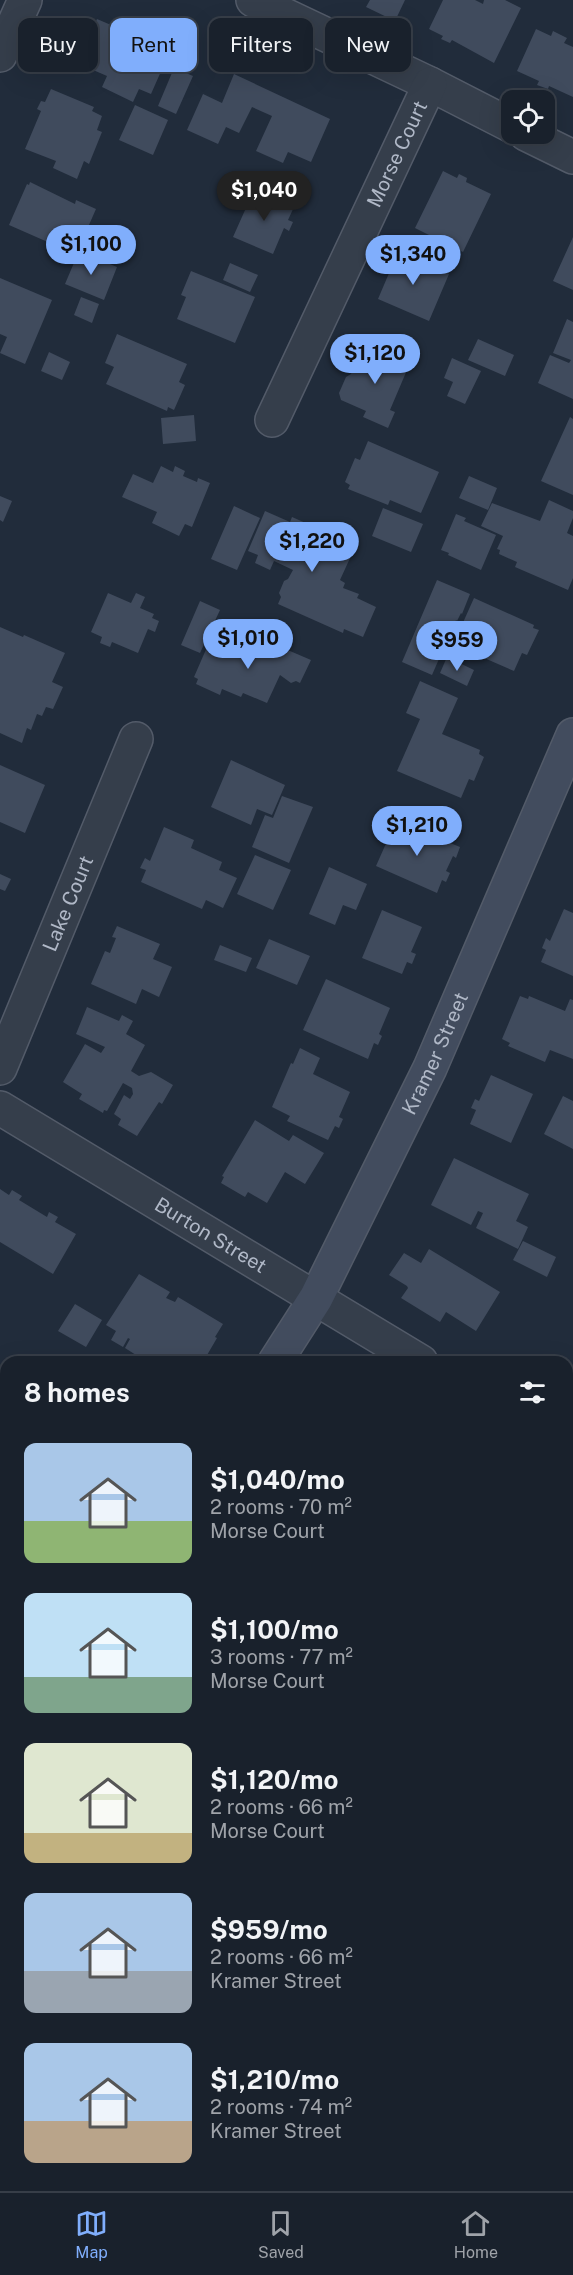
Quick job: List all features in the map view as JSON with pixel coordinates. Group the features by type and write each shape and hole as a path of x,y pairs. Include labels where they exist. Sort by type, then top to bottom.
{"street":[{"path":"0,55 25,0"},
{"path":"252,0 430,84 501,120"},
{"name":"Morse Court","path":"272,420 430,84"},
{"path":"546,144 573,157"},
{"name":"Kramer Street","path":"279,1356 316,1298 430,1068 573,735"},
{"name":"Lake Court","path":"0,1068 136,739"},
{"name":"Burton Street","path":"0,1108 411,1356"}],"building":[{"path":"370,0 405,0 396,18 389,18 366,7"},
{"path":"443,0 475,0 483,4 484,0 505,0 521,8 494,63 452,40 450,43 441,39 443,36 429,29"},
{"path":"98,19 110,25 110,72 161,72 151,94 139,89 133,102 102,87 107,76 98,72"},
{"path":"536,29 551,36 553,31 567,38 564,43 573,47 573,97 549,86 548,89 537,85 539,81 517,71"},
{"path":"172,72 184,72 193,76 176,114 158,106"},
{"path":"234,74 330,119 311,162 288,152 283,163 256,151 272,116 252,107 239,133 226,127 218,144 187,130 203,94 222,103"},
{"path":"51,89 94,107 92,111 102,116 97,130 102,132 89,164 84,161 77,179 53,168 56,161 25,149 41,111 37,109 41,101 45,102"},
{"path":"135,105 168,120 153,155 119,140"},
{"path":"443,171 457,178 459,174 467,178 466,182 491,194 463,252 415,228"},
{"path":"30,182 75,204 76,200 96,209 85,234 68,226 59,247 9,225 27,184 29,185"},
{"path":"254,190 294,207 288,220 293,222 289,231 284,228 273,254 233,237"},
{"path":"573,237 573,290 553,281"},
{"path":"79,251 117,267 104,300 65,284"},
{"path":"398,252 449,274 429,321 378,299"},
{"path":"230,263 258,275 250,292 223,280"},
{"path":"191,271 255,297 235,343 177,319 186,297 181,295"},
{"path":"0,278 52,300 25,364 0,353 7,337 0,334"},
{"path":"81,297 99,304 92,323 74,315"},
{"path":"567,319 573,322 573,399 538,383 550,355 569,363 571,360 553,353"},
{"path":"117,334 187,364 179,382 185,385 174,410 168,407 167,411 106,384 114,367 105,363"},
{"path":"478,339 514,355 505,376 468,360"},
{"path":"371,346 410,363 390,410 395,412 388,428 363,417 366,411 341,400 339,393 360,353 367,356"},
{"path":"49,352 70,362 62,380 41,371"},
{"path":"452,358 481,371 465,404 447,396 453,382 444,378"},
{"path":"194,415 196,441 163,444 161,418"},
{"path":"570,417 573,419 573,495 541,481"},
{"path":"368,441 439,472 421,513 390,500 388,505 348,489 350,485 345,482 355,458 360,460"},
{"path":"161,466 173,472 175,466 185,471 183,476 197,482 198,478 210,483 192,527 185,524 179,536 152,523 157,512 122,497 133,474 153,483"},
{"path":"469,476 497,488 488,510 459,498"},
{"path":"0,496 12,501 3,522 0,520"},
{"path":"549,500 573,511 573,518 567,533 573,536 573,578 568,590 515,567 517,562 499,554 500,550 497,549 503,536 481,526 492,503 540,521"},
{"path":"234,506 260,518 237,570 211,559"},
{"path":"383,508 423,524 411,552 372,536"},
{"path":"265,511 290,522 292,517 356,545 340,580 345,583 343,588 359,594 357,598 376,607 363,637 344,629 343,633 278,604 281,597 279,593 284,581 288,579 293,570 274,561 270,570 255,563 258,555 248,551"},
{"path":"456,514 466,518 464,521 496,535 481,570 441,550"},
{"path":"437,580 470,594 432,675 402,662"},
{"path":"108,593 131,603 136,593 145,597 140,608 154,614 152,618 159,621 155,632 148,629 138,653 112,642 110,647 100,643 102,637 91,632"},
{"path":"474,598 534,625 533,628 539,630 527,655 522,653 514,671 475,654 482,637 461,627"},
{"path":"200,601 220,610 200,653 181,645"},
{"path":"0,627 65,653 52,682 63,687 53,709 46,707 42,716 37,714 31,730 27,728 22,743 0,733"},
{"path":"211,638 233,647 234,643 240,646 239,649 255,656 259,648 266,650 269,642 311,660 300,683 296,681 291,683 280,675 267,703 243,693 241,697 222,689 220,695 196,684 198,679 194,677"},
{"path":"447,657 474,670 467,686 440,673"},
{"path":"420,681 458,698 442,734 480,750 479,754 484,757 474,781 469,779 461,798 397,771 420,719 406,713"},
{"path":"231,760 285,785 272,815 257,809 251,825 211,807"},
{"path":"0,765 45,785 25,833 0,822"},
{"path":"282,796 313,807 289,863 252,847 265,815 273,818"},
{"path":"396,821 460,847 456,858 453,856 446,871 450,873 446,882 442,880 437,893 376,866"},
{"path":"164,827 194,840 191,848 222,862 219,870 237,878 223,908 206,900 202,909 141,882 146,870 140,868 145,858 150,861"},
{"path":"255,855 291,870 273,910 237,894"},
{"path":"329,867 367,884 356,910 343,905 335,925 309,914"},
{"path":"0,874 11,879 5,891 0,889"},
{"path":"564,909 573,913 573,976 541,962 546,950 542,948 546,938 550,941"},
{"path":"382,910 422,927 411,952 416,954 412,964 407,962 402,974 362,958"},
{"path":"117,926 160,944 153,959 172,967 159,997 142,989 136,1004 91,984 105,951 110,953 116,938 112,937"},
{"path":"269,939 310,956 297,985 256,968"},
{"path":"220,945 252,958 246,972 214,960"},
{"path":"326,979 390,1008 379,1034 382,1036 378,1045 374,1043 368,1059 303,1030"},
{"path":"520,996 528,999 529,996 565,1011 570,999 573,1000 573,1059 550,1050 545,1062 508,1046 510,1043 502,1039"},
{"path":"87,1007 119,1021 122,1015 133,1021 126,1034 145,1045 131,1071 139,1076 151,1072 173,1085 162,1104 159,1102 137,1136 118,1125 121,1119 114,1114 124,1095 130,1099 133,1094 132,1088 123,1083 107,1111 104,1110 103,1113 79,1099 82,1094 63,1082 85,1044 101,1053 105,1047 76,1034"},
{"path":"300,1048 320,1058 313,1074 350,1092 339,1117 343,1119 339,1128 335,1126 328,1140 287,1121 290,1116 272,1107"},
{"path":"491,1075 533,1094 511,1143 470,1124 476,1110 471,1108 475,1099 479,1101"},
{"path":"563,1096 573,1101 573,1149 544,1134"},
{"path":"255,1120 289,1141 293,1135 324,1153 305,1184 285,1172 267,1203 248,1192 245,1197 221,1183 224,1177 222,1176"},
{"path":"454,1158 529,1194 516,1221 528,1227 518,1249 476,1228 483,1213 478,1211 471,1225 431,1205"},
{"path":"0,1189 9,1195 12,1190 22,1196 19,1200 47,1217 49,1212 58,1217 55,1222 76,1234 53,1274 0,1242"},
{"path":"523,1241 556,1257 547,1277 513,1260"},
{"path":"429,1249 500,1292 476,1331 446,1312 440,1322 401,1298 407,1286 389,1275 404,1253 421,1263"},
{"path":"139,1274 170,1292 166,1298 175,1302 178,1297 223,1324 206,1356 138,1356 125,1348 130,1339 128,1338 123,1347 111,1340 116,1331 106,1325"},
{"path":"75,1304 102,1320 86,1347 58,1331"}]}
